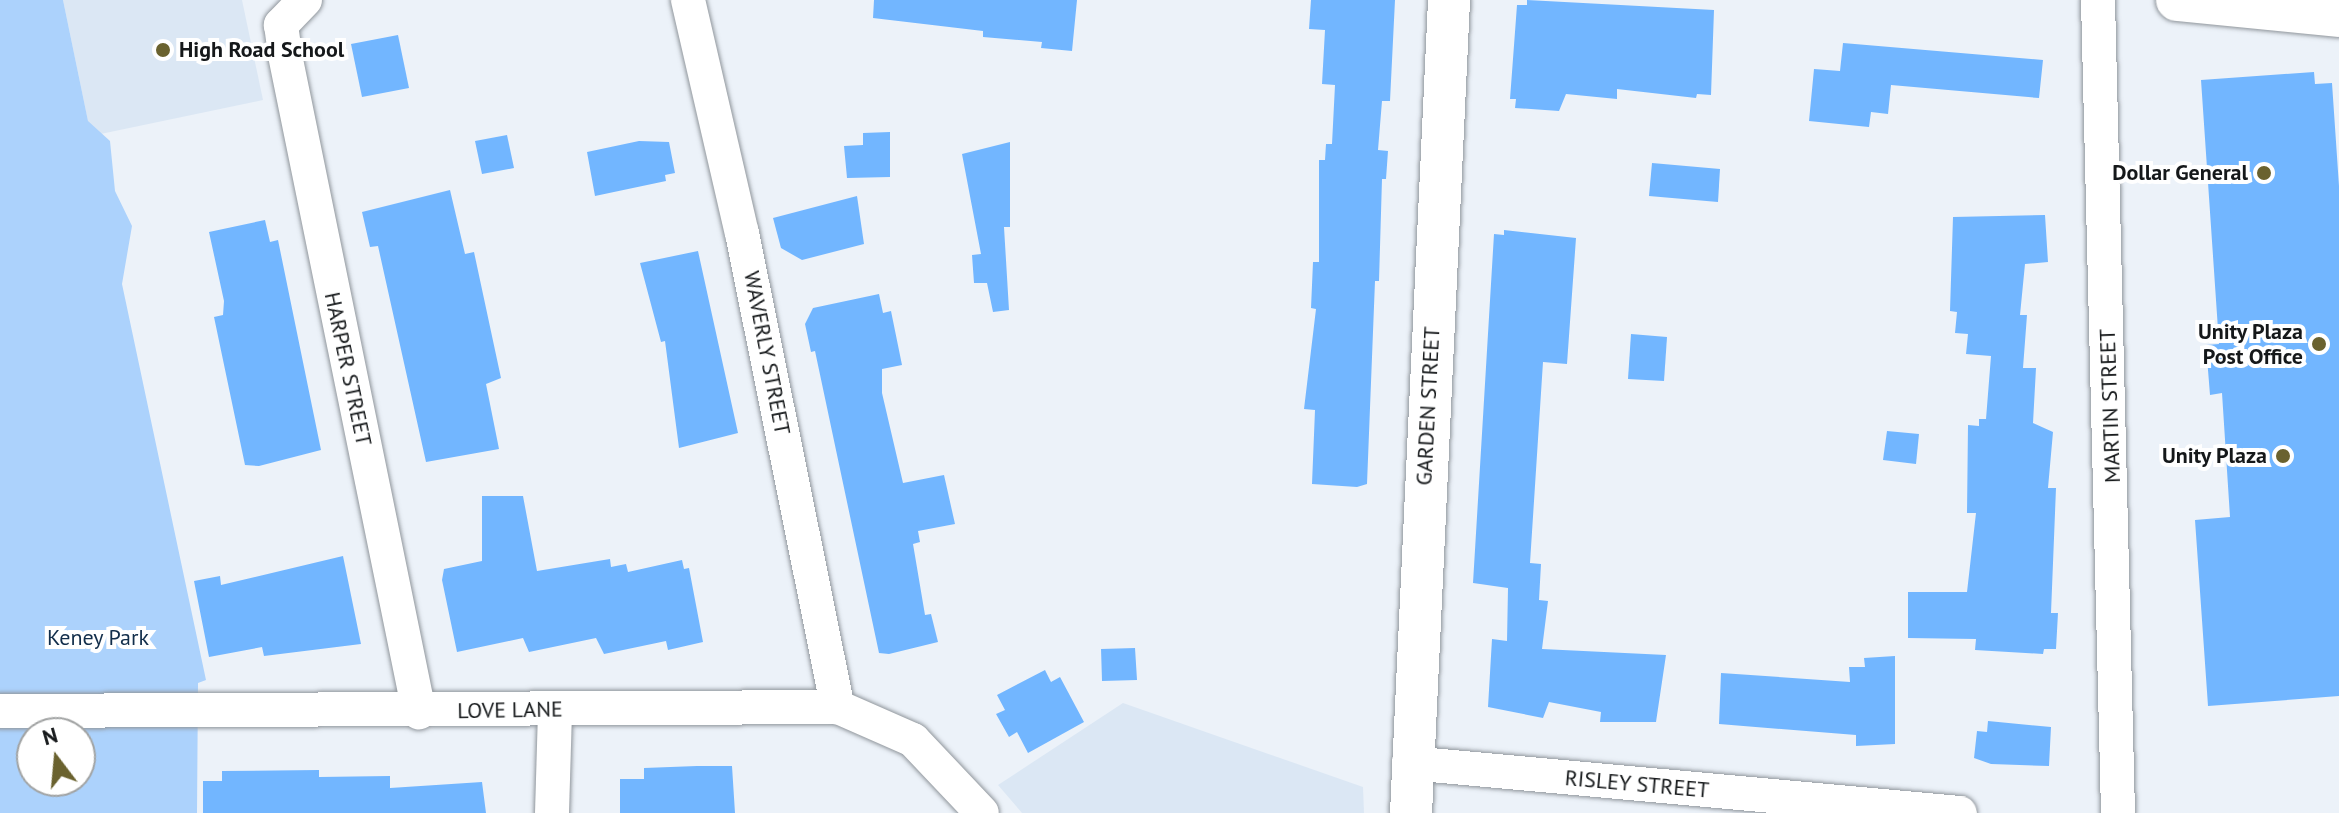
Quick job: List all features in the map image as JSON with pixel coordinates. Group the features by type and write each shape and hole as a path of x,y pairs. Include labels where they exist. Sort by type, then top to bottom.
{"street":[{"name":"HARPER STREET","path":"305,0 281,25 419,712"},
{"name":"WAVERLY STREET","path":"688,0 742,233 838,707"},
{"name":"GARDEN STREET","path":"1411,813 1409,763 1449,0"},
{"name":"MARTIN STREET","path":"2098,0 2118,813"},
{"path":"2177,0 2339,16"},
{"name":"LOVE LANE","path":"0,711 419,712 838,707 913,740 982,813"},
{"path":"552,813 555,710"},
{"name":"RISLEY STREET","path":"1409,763 1960,813"}],"shaded area":[{"name":"High Road School","path":"63,0 242,0 263,100 91,136"},
{"path":"1123,703 1363,787 1364,813 1022,813 998,785"}],"green space":[{"name":"Keney Park","path":"0,0 63,0 88,121 110,141 115,191 132,226 122,284 206,680 198,683 197,813 0,813"}],"building":[{"path":"874,0 1077,0 1072,51 1041,48 1042,42 983,37 983,31 873,18"},
{"path":"1311,0 1395,0 1390,101 1382,101 1378,150 1388,151 1386,179 1382,179 1379,281 1375,281 1367,484 1357,487 1312,484 1315,410 1304,409 1316,309 1311,308 1313,262 1319,262 1319,160 1325,160 1326,144 1332,144 1335,85 1322,84 1325,30 1309,29"},
{"path":"1527,0 1714,10 1711,95 1697,94 1696,98 1617,89 1617,99 1566,94 1559,111 1515,108 1516,99 1510,99 1517,5 1527,5"},
{"path":"398,35 409,88 362,97 351,44"},
{"path":"1843,43 2043,60 2039,98 1891,85 1888,114 1871,112 1869,127 1809,121 1814,69 1840,71"},
{"name":"Unity Plaza","path":"2314,72 2315,84 2332,83 2339,186 2339,696 2208,706 2195,520 2230,517 2222,393 2210,395 2206,345 2219,344 2201,80"},
{"path":"890,132 890,177 847,178 844,146 863,145 863,133"},
{"path":"507,135 514,168 482,174 475,141"},
{"path":"639,141 669,142 675,173 665,175 666,181 595,196 587,152"},
{"path":"1010,142 1010,227 1004,227 1009,310 993,312 987,283 974,283 972,255 981,254 962,154"},
{"path":"1652,163 1720,169 1718,202 1649,196"},
{"path":"450,190 465,254 474,252 501,378 486,384 499,449 426,462 378,246 370,247 362,212"},
{"path":"857,196 864,244 802,260 781,248 773,218"},
{"path":"2045,215 2048,262 2025,264 2020,315 2027,315 2023,368 2036,368 2033,423 2053,432 2048,488 2056,488 2051,613 2058,613 2056,649 2044,649 2043,654 1975,650 1976,639 1908,638 1908,592 1967,592 1976,513 1967,513 1968,425 1979,426 1979,419 1986,419 1991,356 1966,354 1968,334 1955,333 1957,312 1950,311 1953,217"},
{"path":"265,220 270,242 278,240 321,450 259,466 245,465 214,317 223,315 224,301 209,232"},
{"path":"1504,230 1576,238 1567,364 1543,362 1530,563 1541,564 1539,600 1548,601 1542,649 1666,655 1656,722 1600,722 1601,712 1549,702 1543,718 1488,707 1492,639 1507,641 1508,588 1473,583 1494,234 1504,235"},
{"path":"698,251 738,433 679,448 665,341 661,342 640,263"},
{"path":"879,294 883,313 891,311 902,365 882,369 882,393 903,483 944,475 955,524 918,531 920,542 913,544 925,615 931,614 938,642 889,654 879,653 815,351 811,352 805,324 813,308"},
{"path":"1631,334 1667,337 1664,381 1628,379"},
{"path":"1887,431 1919,434 1916,464 1883,460"},
{"path":"482,496 523,496 537,571 610,559 611,567 626,564 628,572 682,560 684,569 689,568 703,642 668,650 666,641 604,654 596,638 529,652 523,638 457,652 442,580 444,569 482,561"},
{"path":"343,556 361,644 264,656 262,647 209,657 194,581 220,576 221,585"},
{"path":"1135,648 1137,680 1102,681 1101,649"},
{"path":"1895,656 1895,744 1856,746 1856,735 1719,724 1721,673 1850,682 1849,667 1865,667 1864,658"},
{"path":"1045,670 1051,682 1060,677 1084,722 1028,753 1017,732 1009,737 996,714 1005,710 997,695"},
{"path":"1988,721 2051,727 2049,766 1991,764 1974,758 1977,731 1987,732"},
{"path":"732,766 735,813 620,813 620,779 644,779 644,768"},
{"path":"319,770 319,777 390,776 390,788 482,782 486,813 203,813 203,781 222,781 222,771"}],"place":[{"name":"High Road School","path":"163,50"},
{"name":"Dollar General","path":"2264,173"},
{"name":"Unity Plaza Post Office","path":"2319,344"},
{"name":"Unity Plaza","path":"2283,456"}]}
